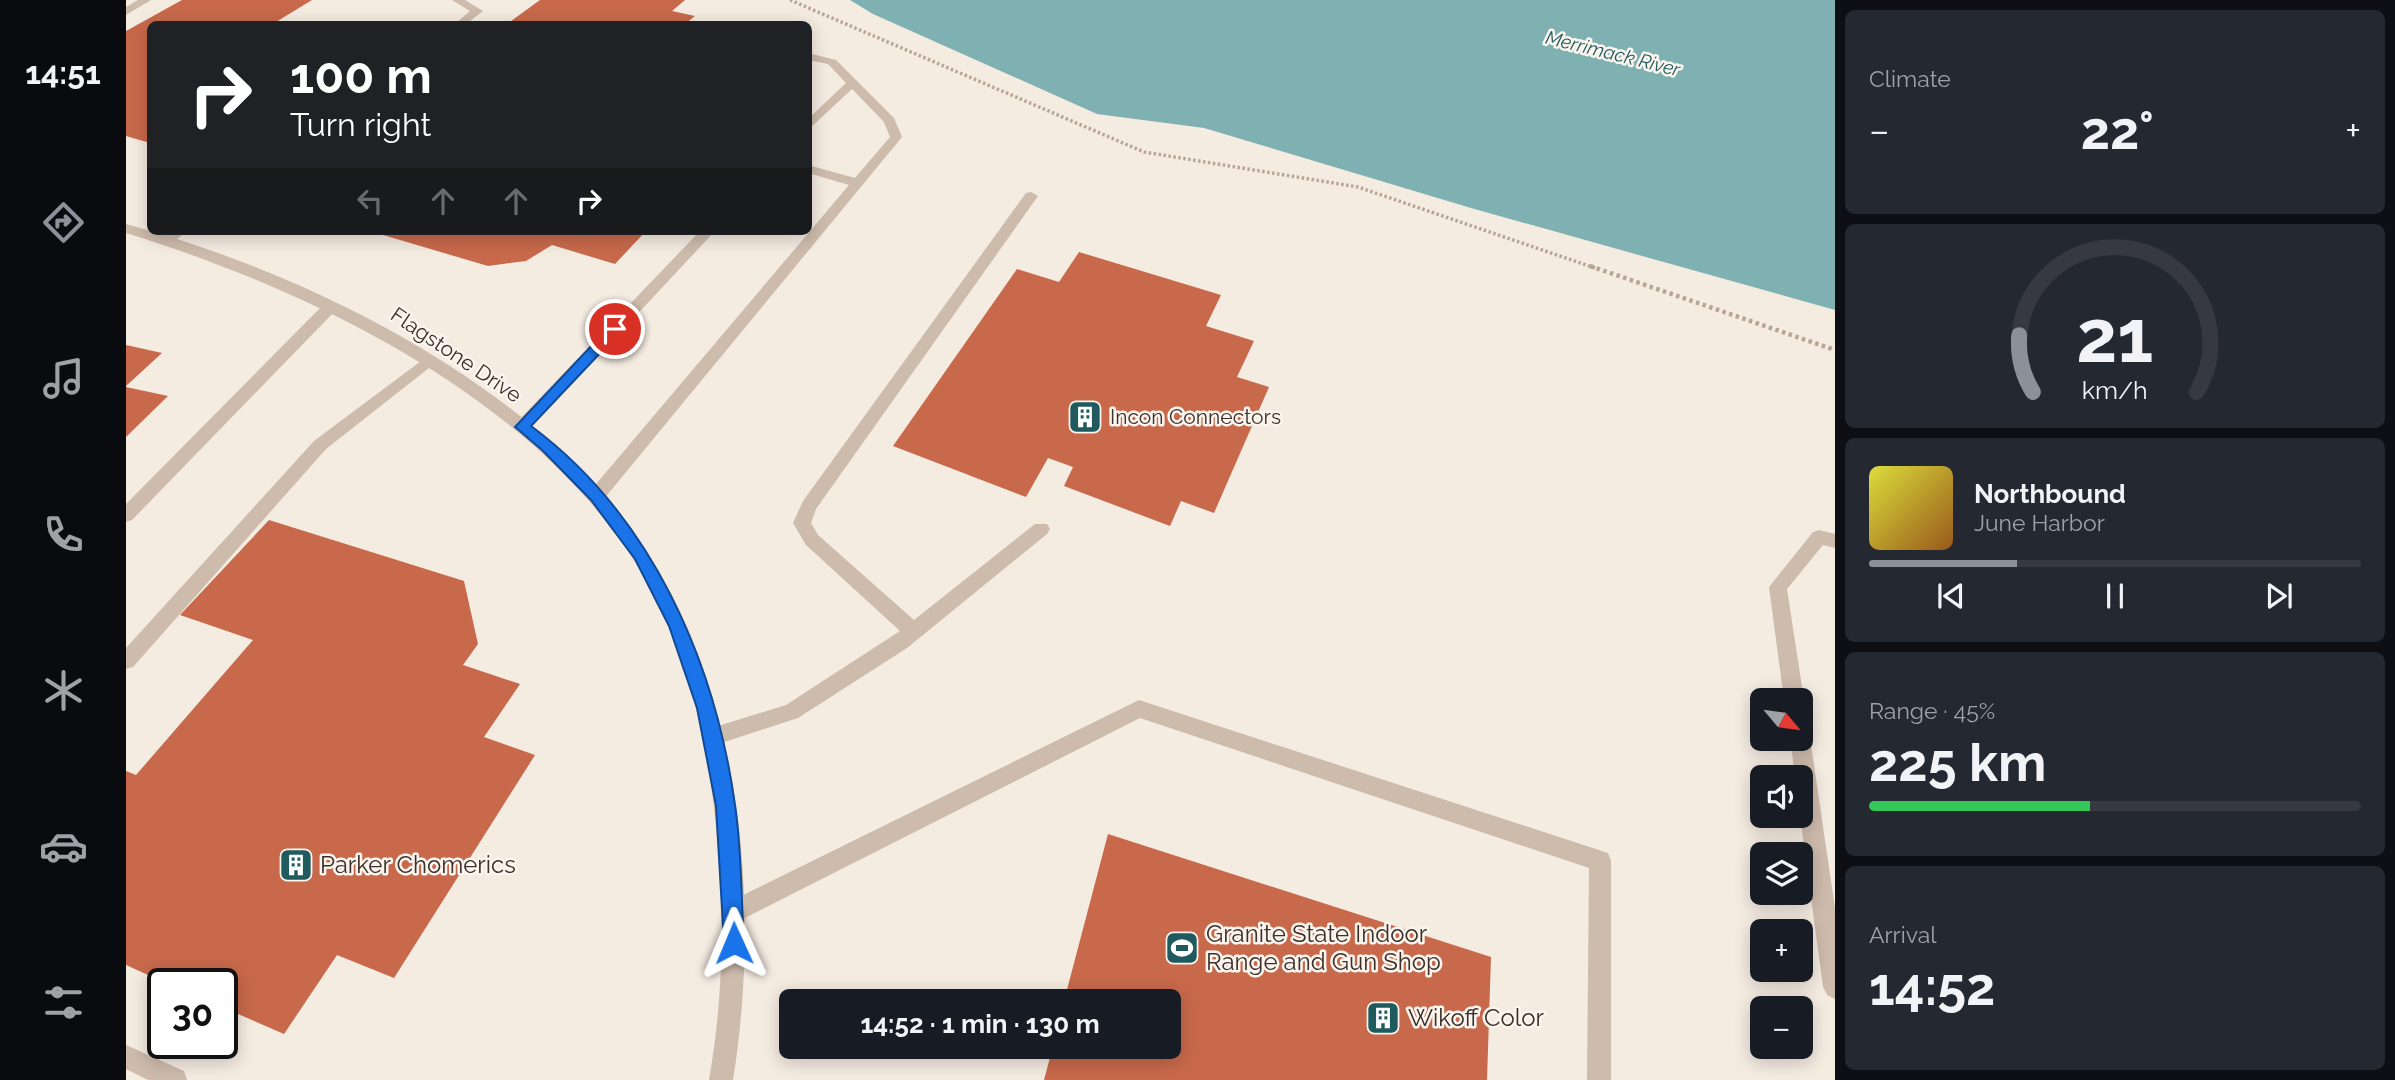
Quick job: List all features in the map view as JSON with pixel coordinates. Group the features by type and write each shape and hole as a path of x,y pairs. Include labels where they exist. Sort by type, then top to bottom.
{"street":[{"path":"126,12 146,0"},
{"path":"457,0 478,11 464,21"},
{"path":"597,495 895,137 890,121 853,82 832,62 812,57"},
{"path":"812,123 853,82"},
{"path":"812,170 858,183"},
{"path":"914,631 812,540 802,523 808,506 1031,196"},
{"name":"Flagstone Drive","path":"126,228 147,232"},
{"path":"522,427 704,235"},
{"name":"Flagstone Drive","path":"173,236 362,320 429,360 548,446 597,495 640,555 677,625 706,708 726,806 733,912 733,986 722,1080"},
{"path":"126,516 331,306"},
{"path":"126,661 320,445 429,360"},
{"path":"712,737 791,712 914,631 1041,528"},
{"path":"1792,688 1778,587 1819,537 1835,541"},
{"path":"733,912 1139,709 1600,861 1599,1080"},
{"path":"1802,751 1835,987"},
{"path":"126,1057 175,1080"}],"path":[{"path":"790,0 1144,152 1358,187 1835,350"}],"water":[{"name":"Merrimack River","path":"850,0 1835,0 1835,310 1471,208 1204,128 1097,114 873,14"}],"building":[{"path":"182,0 312,0 278,21 147,21 147,142 126,136 126,31"},
{"path":"540,0 685,0 672,11 695,16 689,21 511,21"},
{"path":"383,235 642,235 615,264 552,245 526,261 488,266"},
{"name":"Incon Connectors","path":"1079,252 1221,295 1206,326 1254,341 1237,377 1269,387 1214,513 1181,501 1170,526 1064,486 1073,467 1048,458 1026,497 893,446 1017,269 1059,282"},
{"path":"126,345 162,353 126,386"},
{"path":"126,387 168,396 126,437"},
{"name":"Parker Chomerics","path":"269,520 464,581 478,644 463,665 520,684 484,737 535,755 394,978 337,955 284,1034 238,1014 238,968 147,968 147,974 126,965 126,771 136,775 253,640 180,615"},
{"path":"1108,834 1491,957 1487,1080 1044,1080 1050,1059 1181,1059 1181,989 1067,989"}],"place":[{"name":"Incon Connectors","path":"1085,417"},
{"name":"Parker Chomerics","path":"296,865"},
{"name":"Granite State Indoor Range and Gun Shop","path":"1182,948"},
{"name":"Wikoff Color","path":"1383,1018"}],"route":[{"path":"615,329 522,427 548,446 597,495 640,555 677,625 706,708 726,806 735,922 734,943"}]}
